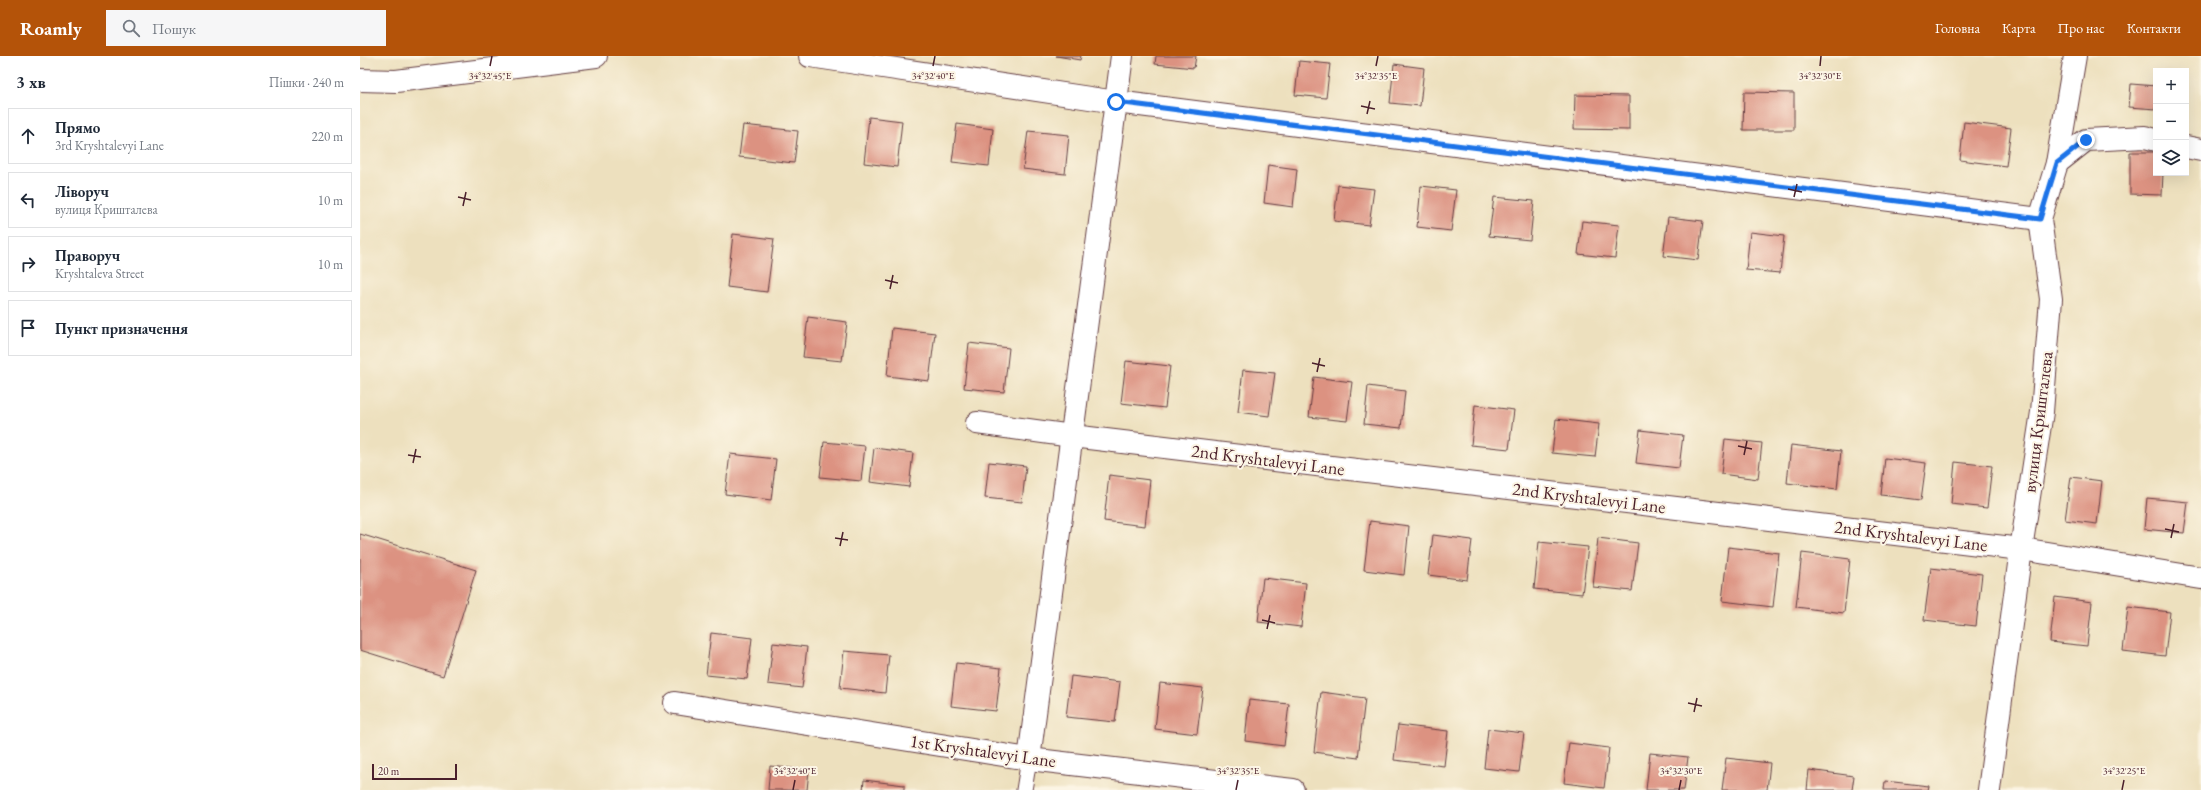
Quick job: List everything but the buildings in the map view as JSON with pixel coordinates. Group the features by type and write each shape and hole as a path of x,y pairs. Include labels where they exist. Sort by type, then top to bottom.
{"street":[{"path":"360,80 396,81 596,56"},
{"path":"810,56 1116,102 2040,219"},
{"path":"1029,759 1122,56"},
{"name":"вулиця Кришталева","path":"1989,790 2021,549 2042,412 2051,299 2040,219 2057,163 2074,56"},
{"path":"2057,163 2086,140 2145,137 2153,139"},
{"path":"2189,148 2201,150"},
{"name":"2nd Kryshtalevyi Lane","path":"977,423 1072,436 2021,549 2201,578"},
{"name":"1st Kryshtalevyi Lane","path":"675,703 1029,759 1293,790"}],"lane":[{"path":"1024,790 1029,759"}],"route":[{"path":"1116,102 2040,219 2057,163 2086,140"}]}
